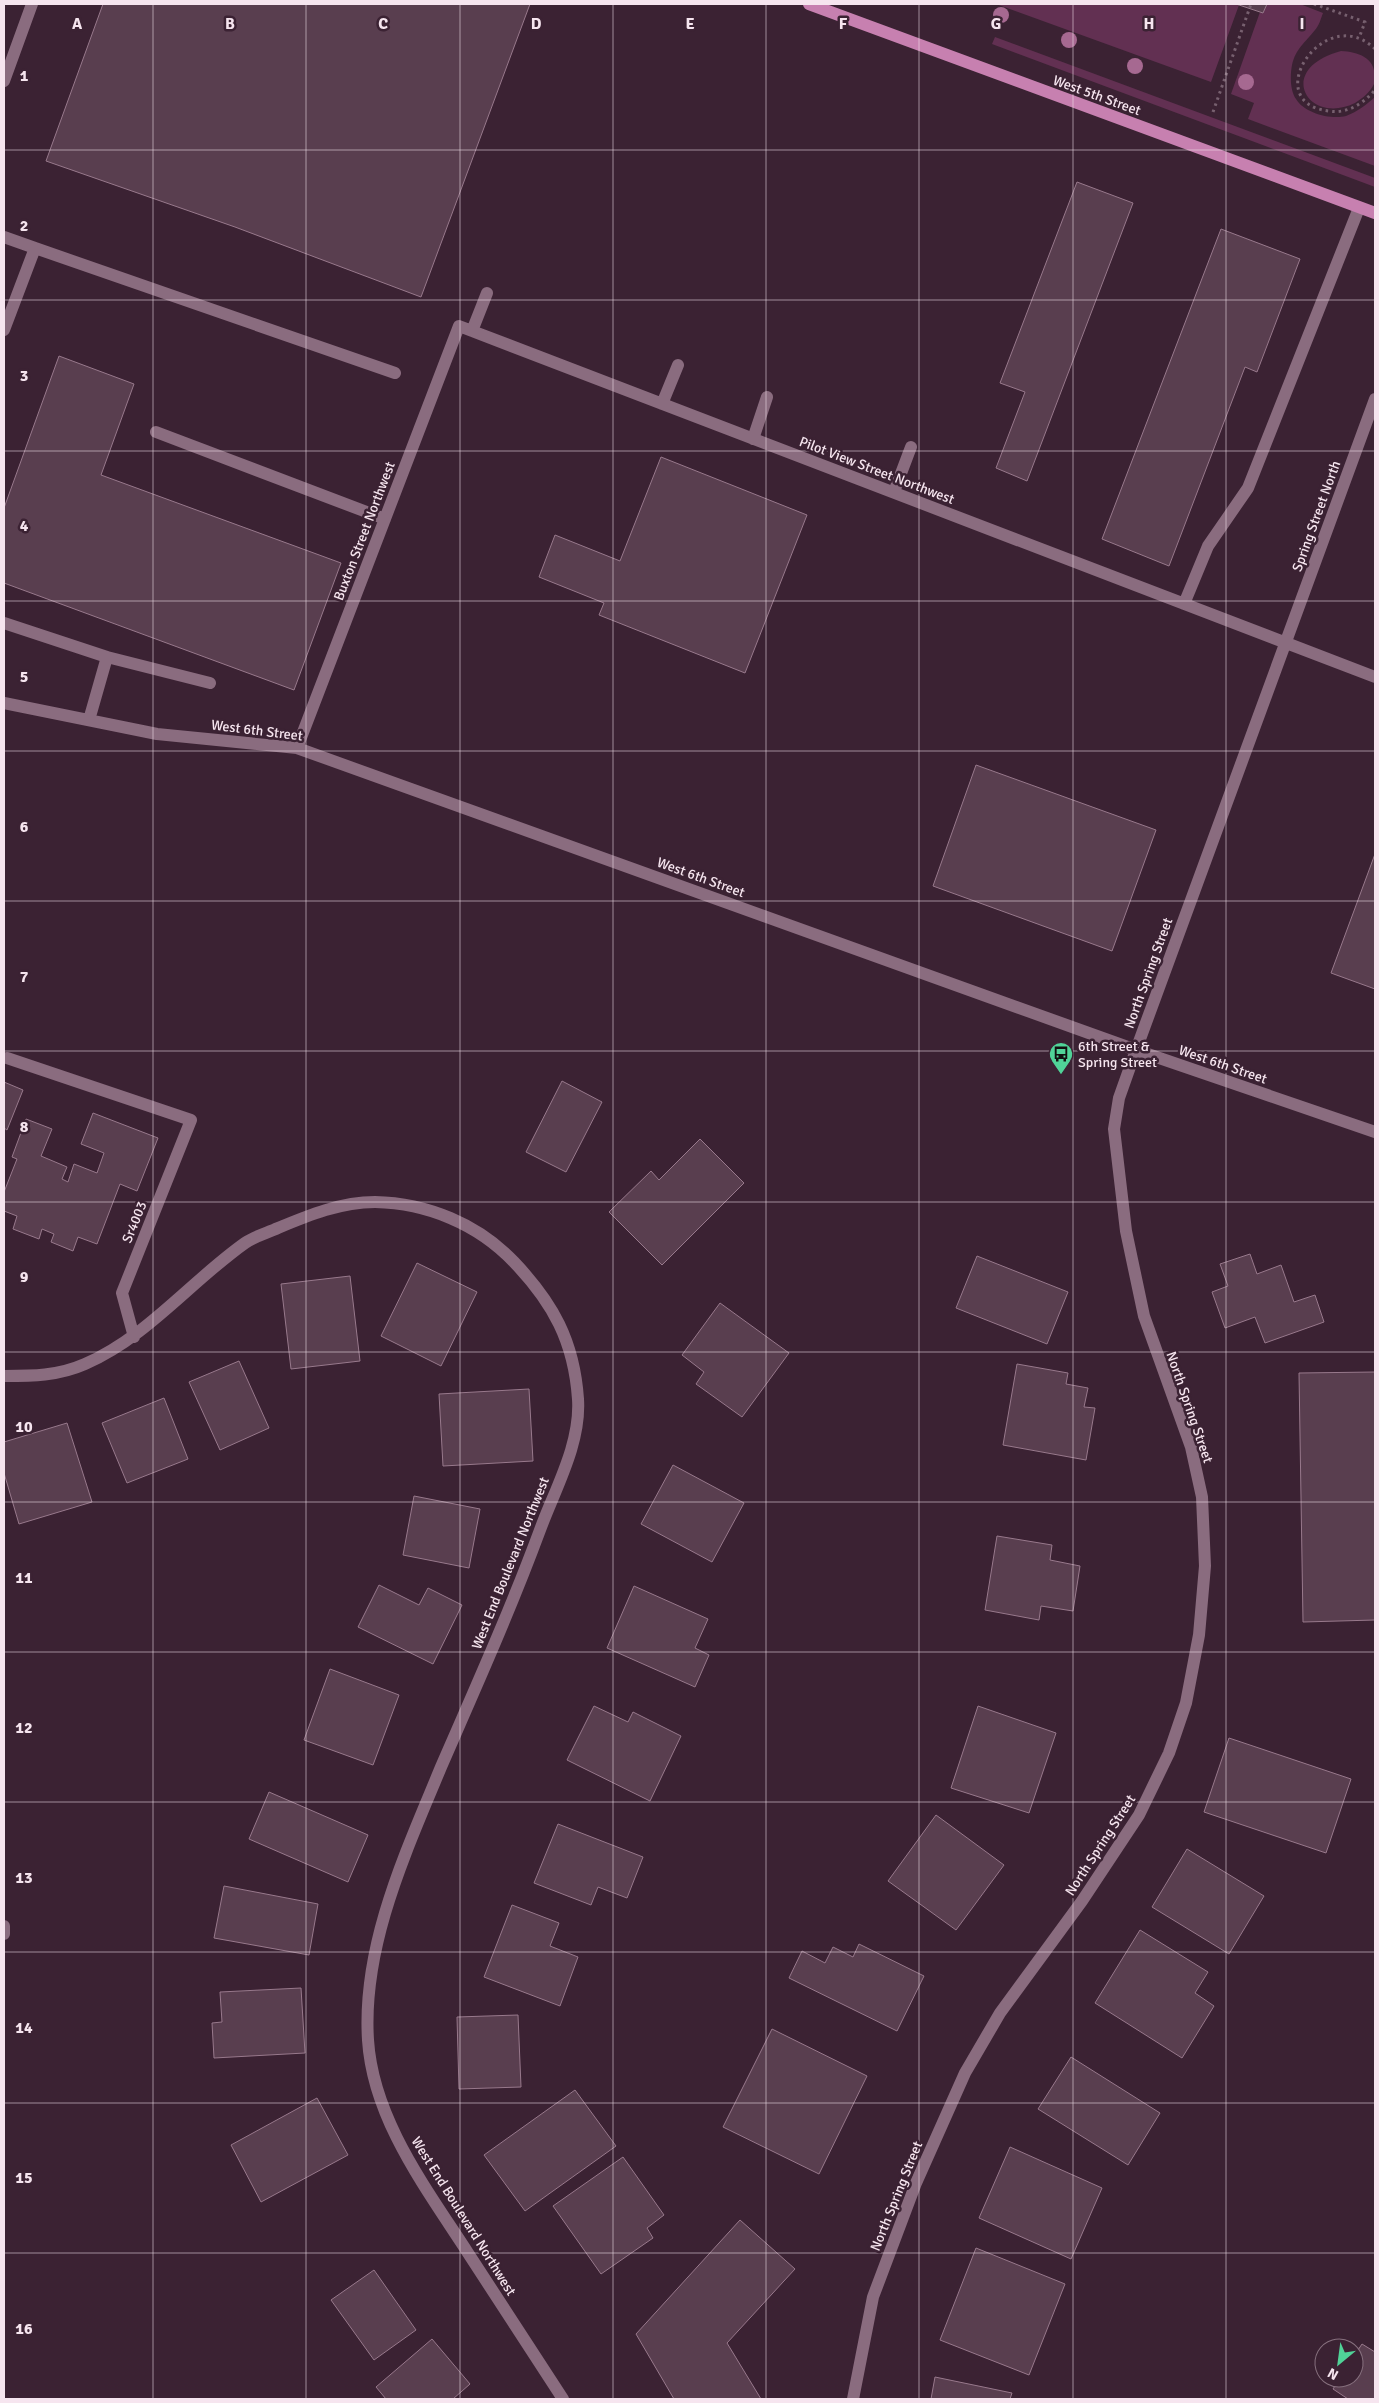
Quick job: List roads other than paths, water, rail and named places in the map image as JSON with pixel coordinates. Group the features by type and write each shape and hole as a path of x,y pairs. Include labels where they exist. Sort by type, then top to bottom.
{"main road":[{"name":"West 5th Street","path":"809,4 1375,213"}],"street":[{"path":"4,81 32,4"},
{"path":"1184,604 1208,546 1248,488 1360,208"},
{"path":"4,237 395,373"},
{"path":"4,330 35,248"},
{"path":"472,331 487,293"},
{"name":"Pilot View Street Northwest","path":"459,326 1375,677"},
{"name":"Buxton Street Northwest","path":"298,748 459,326"},
{"path":"662,404 678,365"},
{"path":"753,439 767,397"},
{"name":"Spring Street North","path":"1285,643 1375,399"},
{"path":"156,432 385,519"},
{"path":"894,492 912,447"},
{"path":"4,623 107,657 210,683"},
{"name":"North Spring Street","path":"853,2399 873,2297 916,2183 965,2073 1000,2013 1082,1901 1139,1815 1169,1753 1186,1703 1199,1636 1204,1566 1202,1497 1191,1447 1160,1366 1144,1316 1126,1231 1114,1129 1119,1098 1285,643"},
{"path":"89,720 107,657"},
{"name":"West 6th Street","path":"4,703 157,734 298,748 1136,1050 1375,1132"},
{"name":"Sr4003","path":"7,1058 191,1120 122,1292 134,1337"},
{"name":"West End Boulevard Northwest","path":"4,1376 44,1376 84,1365 134,1337 248,1240 306,1216 340,1205 374,1202 408,1205 443,1214 474,1229 502,1249 538,1287 557,1316 570,1348 578,1401 576,1435 528,1564 406,1851 384,1916 371,1985 368,2036 372,2071 392,2127 422,2181 563,2399"},
{"path":"4,1926 4,1934"}],"place":[{"name":"6th Street & Spring Street","path":"1061,1075"}]}
